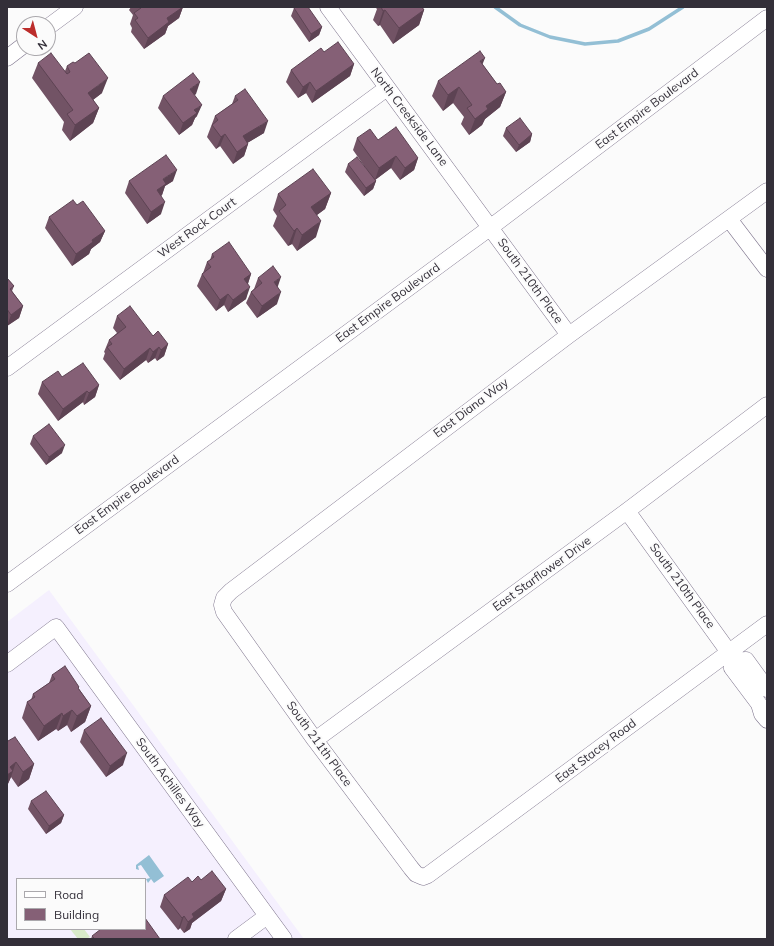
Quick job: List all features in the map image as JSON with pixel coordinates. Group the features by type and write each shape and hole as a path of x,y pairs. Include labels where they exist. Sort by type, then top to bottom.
{"street":[{"path":"56,21 76,7"},
{"name":"North Creekside Lane","path":"328,7 491,227"},
{"name":"East Empire Boulevard","path":"7,584 491,227 767,18"},
{"path":"7,58 16,51"},
{"name":"West Rock Court","path":"7,368 387,88"},
{"name":"East Diana Way","path":"222,606 224,598 230,591 569,334 767,191"},
{"path":"729,219 767,269"},
{"name":"South 210th Place","path":"491,227 569,334"},
{"name":"East Starflower Drive","path":"315,740 627,511 767,405"},
{"name":"South 210th Place","path":"627,511 733,657 732,668 763,701 762,714 767,720"},
{"name":"South 211th Place","path":"222,606 224,612 315,740 411,868 416,874 423,877"},
{"name":"East Stacey Road","path":"423,877 428,875 733,657 767,624"},
{"name":"South Achilles Way","path":"7,664 56,627 284,939"},
{"path":"733,657 746,660 767,688"},
{"path":"236,939 267,916"}],"shaded area":[{"path":"49,590 304,939 7,939 7,622"}],"green space":[{"path":"71,930 85,930 90,937 86,939 78,939"}],"water":[{"path":"149,855 164,876 154,883 151,879 148,883 146,879 150,878 141,865 138,866 139,870 136,869 136,865"}],"building":[{"path":"140,7 183,7 167,18 169,22 148,38 135,20 138,18 134,13 141,8"},
{"path":"308,7 322,27 311,34 294,8"},
{"path":"381,7 422,7 424,10 399,28"},
{"path":"338,42 354,64 316,91 310,82 303,87 291,70 321,48 324,52"},
{"path":"480,51 485,58 480,61 497,84 500,83 506,92 486,106 488,109 475,119 467,108 472,105 459,87 448,95 438,81"},
{"path":"89,53 108,78 88,93 99,108 75,125 67,114 73,110 38,63 47,56 53,56 67,74 70,72 67,66 73,62 75,63"},
{"path":"193,73 200,82 190,89 202,105 194,110 197,113 183,123 163,96"},
{"path":"245,89 268,121 243,136 248,144 237,152 225,134 221,137 212,125 218,120 215,116 238,100 235,96"},
{"path":"520,118 532,134 519,145 506,128"},
{"path":"396,127 418,158 405,168 396,156 379,168 357,138 370,129 378,140"},
{"path":"166,155 177,170 163,179 166,184 157,190 165,202 151,212 129,181"},
{"path":"357,157 376,181 366,188 348,164"},
{"path":"313,169 331,193 311,207 321,221 302,235 297,228 294,231 279,211 286,205 278,194"},
{"path":"73,200 77,205 83,201 105,231 76,254 49,217"},
{"path":"229,242 251,274 244,279 250,287 233,300 228,294 220,300 202,274 211,267 207,262 214,257 212,254"},
{"path":"273,266 281,277 274,282 281,292 262,306 251,292 262,283 258,278"},
{"path":"7,278 14,286 10,289 23,306 11,315 7,309"},
{"path":"130,306 153,336 158,331 168,344 161,350 159,347 153,352 150,348 124,369 107,347 112,344 109,340 126,327 117,316"},
{"path":"83,363 99,385 89,393 87,391 63,409 42,382 58,371 62,377"},
{"path":"49,424 65,445 49,457 33,436"},
{"path":"65,666 91,706 77,716 72,710 63,716 62,713 44,726 27,702 35,697 33,694 55,679 52,675"},
{"path":"101,718 127,753 110,766 84,730"},
{"path":"15,737 34,764 23,772 16,762 10,767 13,771 7,775 7,740 8,741"},
{"path":"46,791 64,815 49,826 31,801"},
{"path":"212,871 226,889 192,914 194,917 188,922 184,916 182,918 164,895 188,877 192,882 198,876 201,880"},
{"path":"146,919 160,939 95,939 92,936 100,930 146,930"}],"waterway":[{"path":"495,7 520,25 550,37 585,44 618,41 649,29 683,7"}]}
